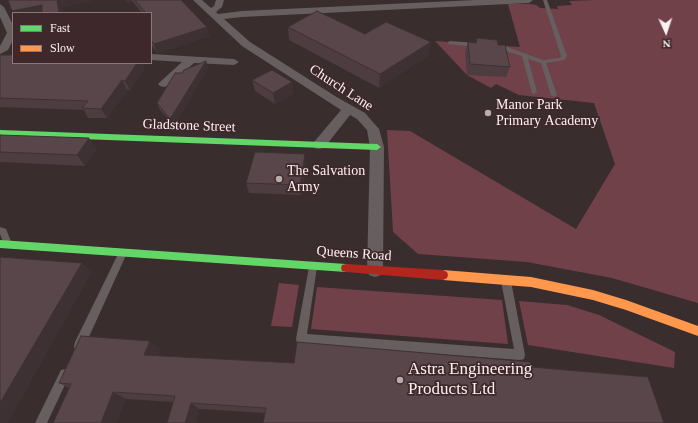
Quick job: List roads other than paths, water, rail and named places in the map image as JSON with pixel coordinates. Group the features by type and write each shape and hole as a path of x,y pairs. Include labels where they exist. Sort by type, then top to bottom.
{"main road":[{"name":"Gladstone Street","path":"0,133 377,147"},
{"name":"Queens Road","path":"4,244 313,265 530,282 593,295 626,305 698,331"}],"street":[{"name":"Church Lane","path":"197,0 246,44 360,116 373,129 377,147 375,270"},
{"path":"220,0 214,15 394,3 530,0"},
{"path":"2,4 12,32 6,49"},
{"path":"152,57 234,62"},
{"path":"164,84 192,59"},
{"path":"319,145 348,109"}],"lane":[{"path":"492,46 505,48 544,62 562,59 564,56 545,0"},
{"path":"450,43 485,46"},
{"path":"525,56 534,92"},
{"path":"544,62 554,95"},
{"path":"0,230 3,230 4,244"},
{"path":"76,352 123,252"},
{"path":"313,265 301,339 520,355 506,280"},
{"path":"41,423 69,366"}],"place":[{"name":"Manor Park Primary Academy","path":"488,113"},
{"name":"The Salvation Army","path":"279,179"},
{"name":"Astra Engineering Products Ltd","path":"400,380"}]}
